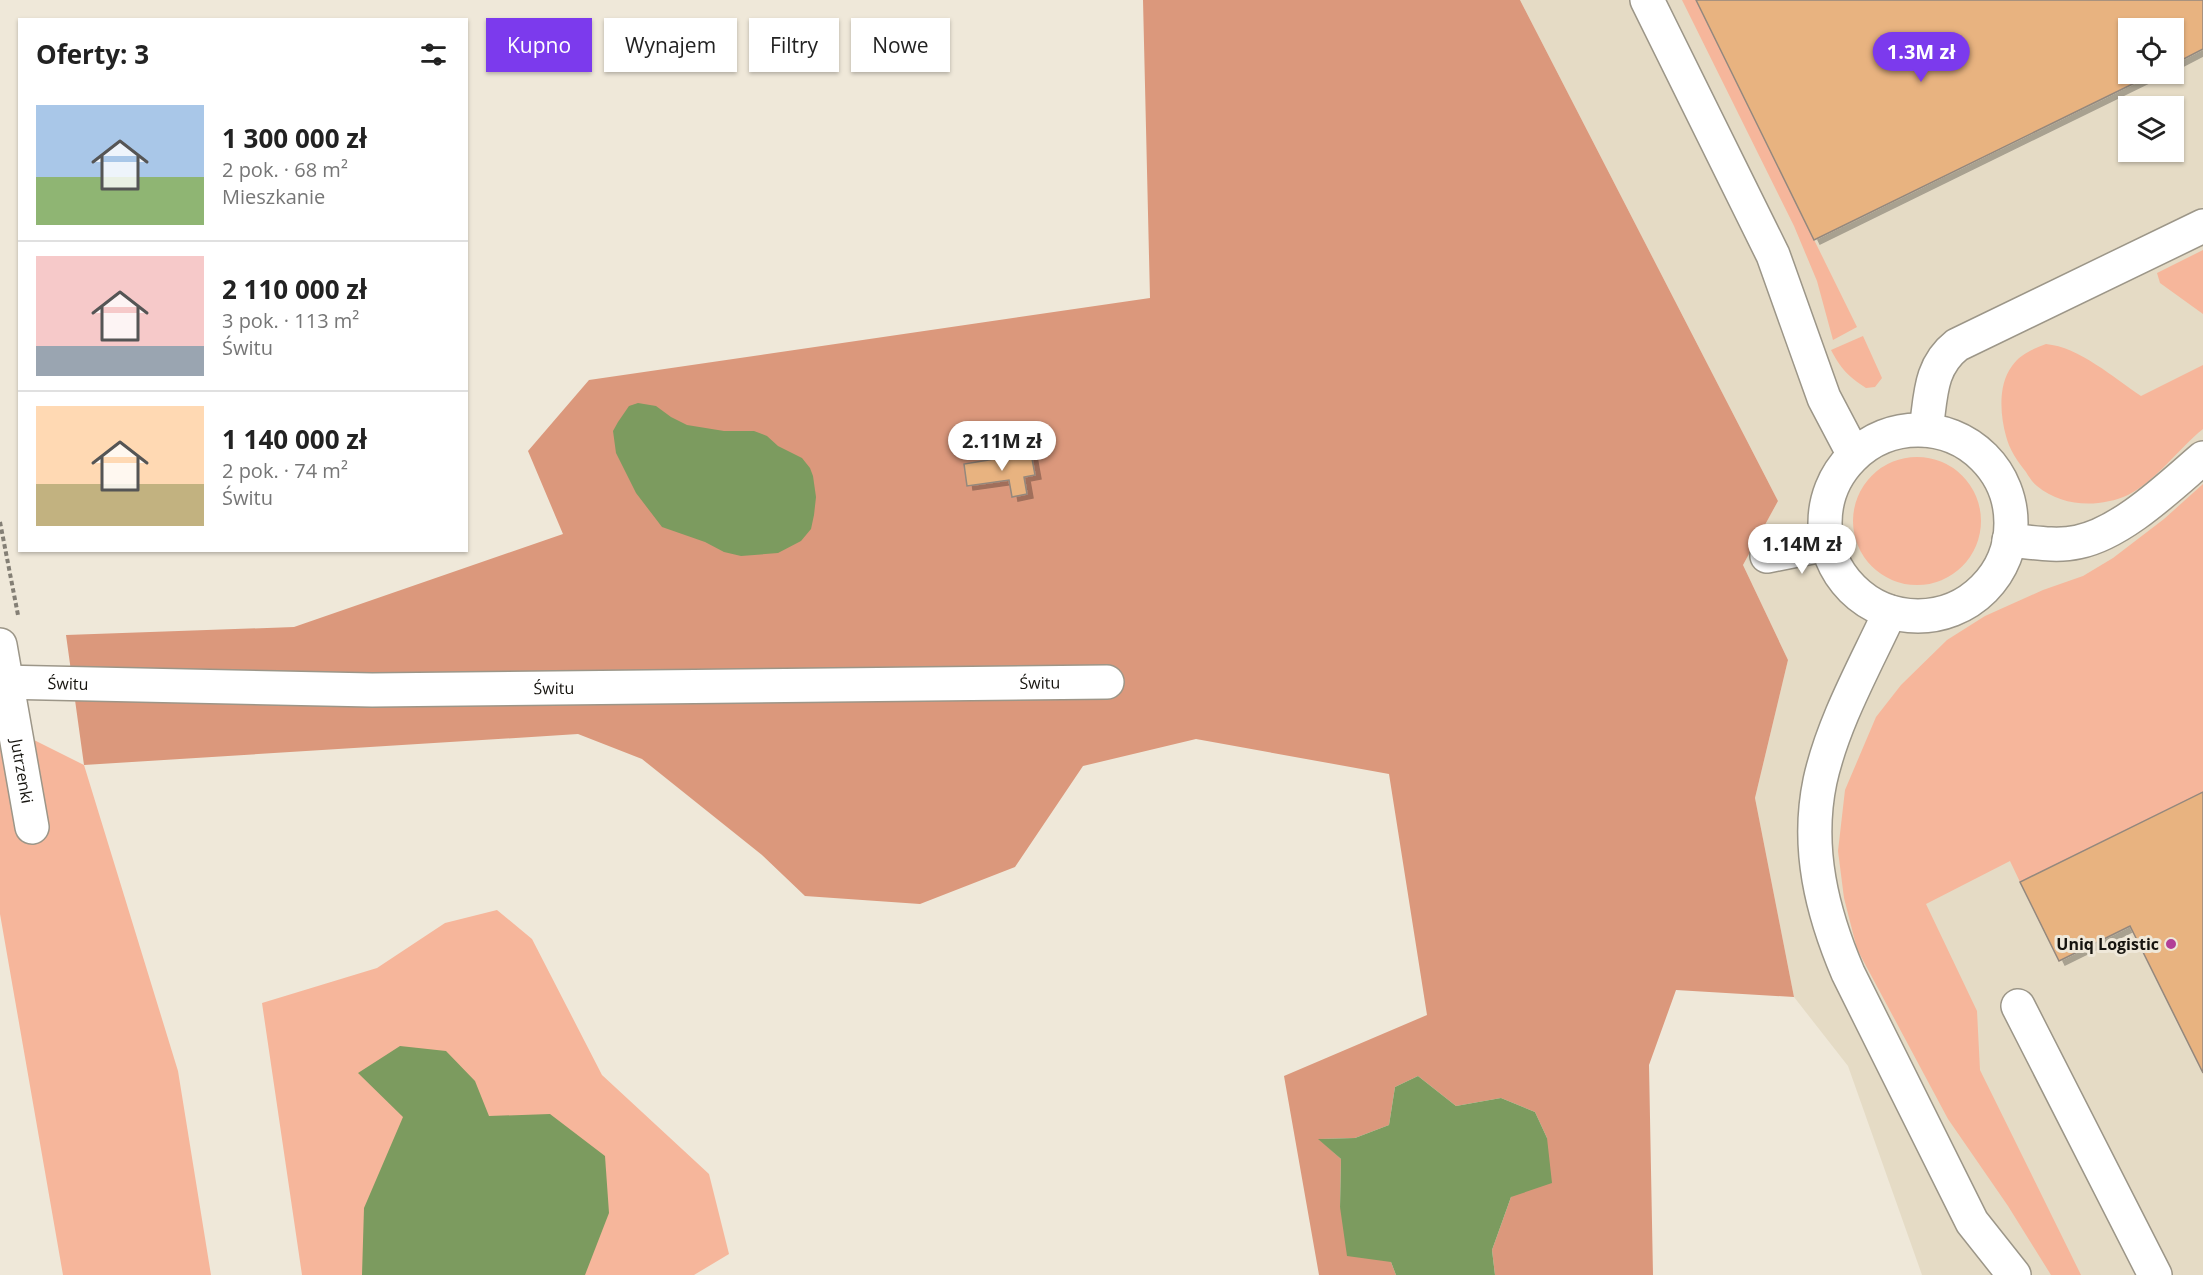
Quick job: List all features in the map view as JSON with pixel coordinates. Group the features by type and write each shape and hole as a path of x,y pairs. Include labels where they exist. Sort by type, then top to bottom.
{"street":[{"path":"1647,0 1773,255 1824,398 1854,454"},
{"path":"1926,430 1935,373 1940,362 1957,345 2203,226"},
{"path":"1906,430 1926,430 1963,441 1979,453 2002,483 2011,521 2009,540 2003,559 1994,576 1981,591 1965,603 1948,611 1909,616 1890,612 1873,604 1857,593 1844,579 1833,562 1827,544 1825,524 1829,496 1842,469 1854,454 1888,435 1906,430"},
{"path":"2009,540 2077,543 2096,537 2133,516 2203,458"},
{"path":"1767,556 1827,544"},
{"path":"1890,612 1847,704 1820,781 1815,825 1816,865 1832,935 1848,973 1972,1222 2014,1275"},
{"name":"Jutrzenki","path":"10,633 3,682 32,826"},
{"name":"Świtu","path":"3,682 372,690 1107,682"},
{"path":"2018,1006 2155,1275"},
{"path":"1972,1222 1985,1275"}],"path":[{"path":"0,522 10,633"}],"shaded area":[{"path":"1143,0 1520,0 1778,501 1743,565 1788,660 1755,798 1794,997 1676,990 1649,1065 1653,1275 1495,1275 1492,1250 1511,1197 1547,1138 1535,1112 1501,1098 1456,1106 1418,1076 1395,1087 1389,1125 1355,1138 1319,1139 1341,1159 1340,1207 1391,1262 1396,1275 1319,1275 1284,1076 1427,1015 1389,774 1196,739 1083,766 1015,867 920,904 805,896 762,855 642,759 578,734 84,765 66,635 294,627 563,534 528,451 589,380 1150,298"},
{"path":"1520,0 2203,0 2203,1275 1922,1275 1848,1066 1794,997 1755,798 1788,660 1743,565 1778,501"},
{"path":"1682,0 1696,0 1857,327 1833,340 1817,281 1794,226"},
{"path":"2203,250 2203,314 2160,283 2157,273"},
{"path":"1863,336 1882,378 1875,387 1866,388 1854,380 1831,350"},
{"path":"2046,344 2058,346 2083,357 2141,396 2203,365 2203,429 2158,473 2128,495 2105,502 2081,503 2069,502 2047,493 2033,482 2017,460 2007,441 2002,409 2002,391 2007,373 2027,352"},
{"path":"638,403 656,406 687,425 724,431 754,431 767,436 778,446 802,458 813,476 816,497 811,529 801,541 778,553 741,556 724,552 705,542 662,527 636,493 616,453 613,431 629,406"},
{"path":"1917,457 1941,462 1962,476 1976,497 1981,521 1976,545 1962,566 1941,580 1917,585 1893,580 1872,566 1858,545 1853,521 1858,497 1872,476 1893,462"},
{"path":"2203,484 2203,792 2020,882 2010,861 1926,904 1977,1011 1980,1070 2081,1275 2051,1275 2008,1206 1948,1119 1857,949 1844,898 1838,851 1845,790 1876,717 1901,685 1947,640 1985,616 2043,590 2083,576 2113,558 2164,519"},
{"path":"0,723 84,765 178,1071 211,1275 63,1275 0,914"},
{"path":"497,910 532,939 602,1075 709,1174 729,1254 694,1275 302,1275 262,1003 377,968 445,923"},
{"path":"400,1046 446,1051 475,1081 489,1116 550,1114 605,1156 609,1213 585,1275 362,1275 364,1208 403,1117 358,1073"},
{"path":"1418,1076 1456,1106 1501,1098 1535,1112 1547,1138 1552,1183 1511,1197 1492,1250 1495,1275 1396,1275 1391,1262 1347,1256 1340,1207 1341,1159 1318,1139 1355,1138 1389,1125 1395,1087"}],"building":[{"path":"1696,0 2203,0 2203,49 2184,59 2184,18 2118,18 2118,84 2133,84 1814,240"},
{"path":"1031,453 1035,475 1024,477 1027,494 1012,497 1009,480 967,486 964,464"},
{"name":"Uniq Logistic","path":"2203,792 2203,1073 2130,926 2059,961 2020,882"}],"place":[{"name":"Uniq Logistic","path":"2171,944"}]}
